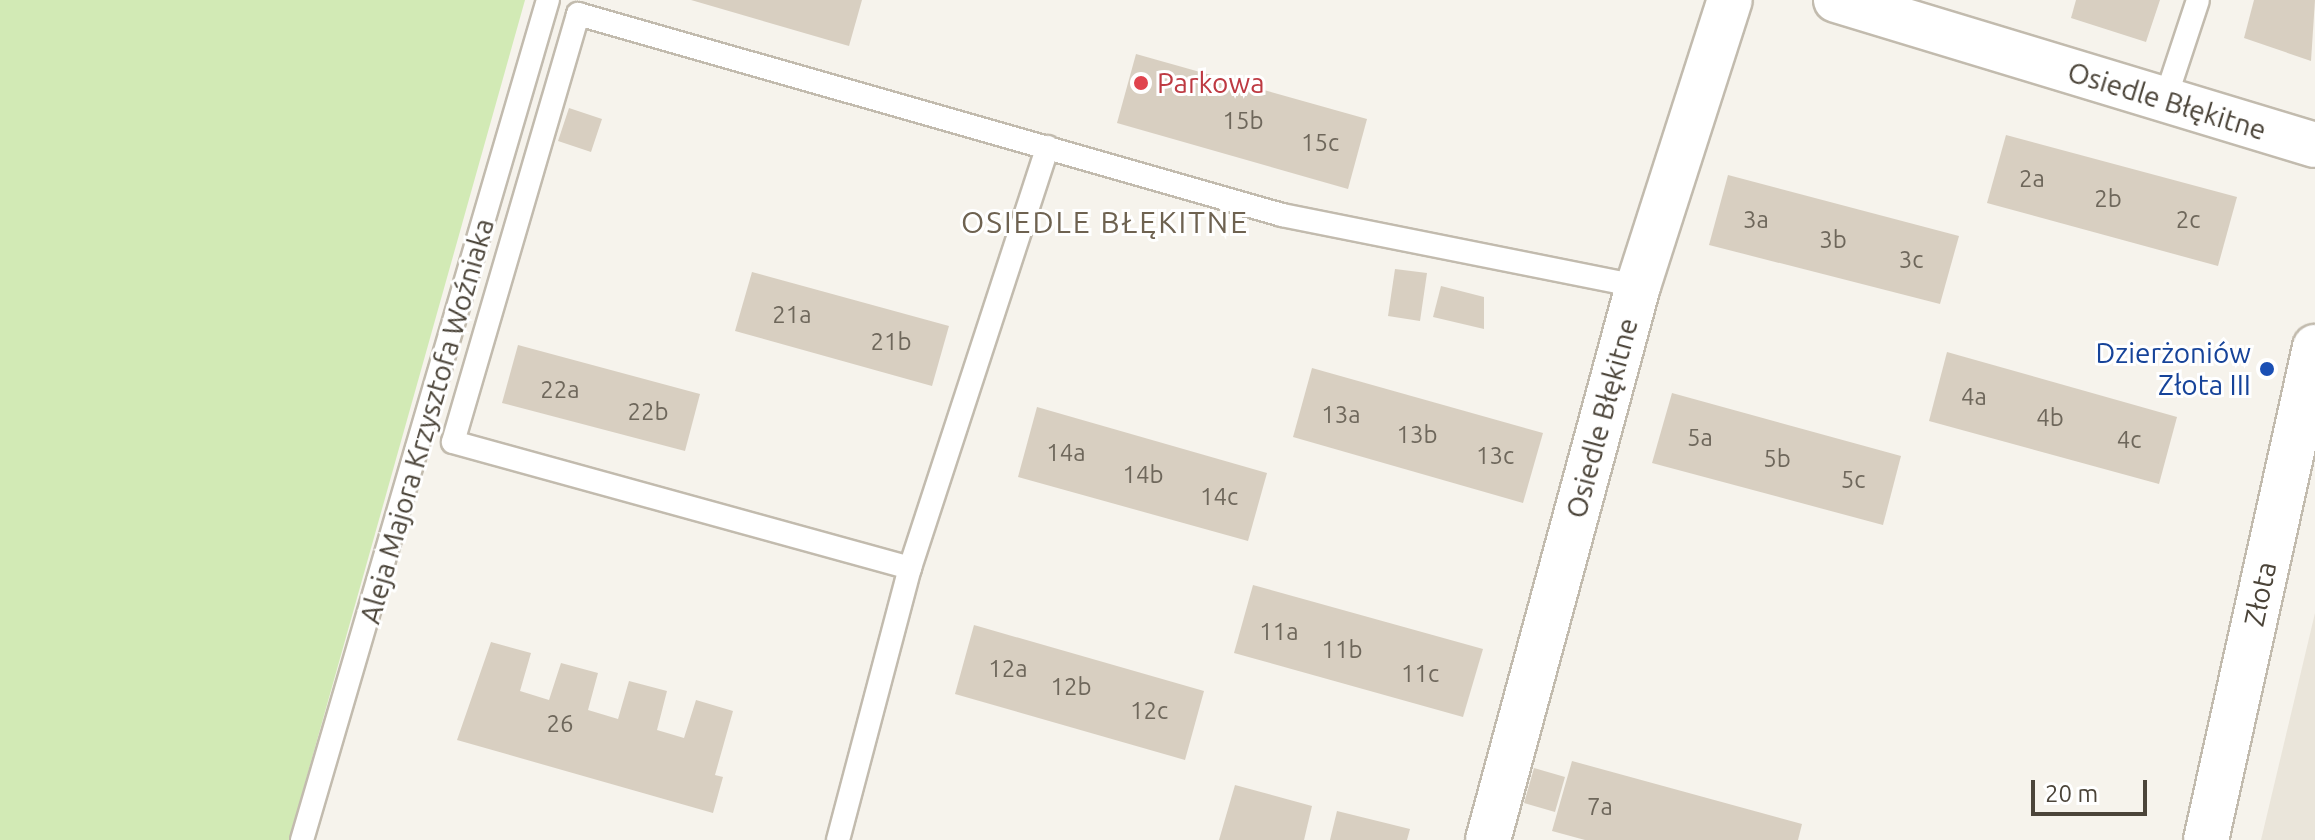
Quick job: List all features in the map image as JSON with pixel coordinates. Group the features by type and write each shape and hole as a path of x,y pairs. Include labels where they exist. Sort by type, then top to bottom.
{"street":[{"name":"Osiedle Błękitne","path":"1488,840 1638,286 1730,0"},
{"name":"Osiedle Błękitne","path":"1836,0 2315,145"},
{"name":"Złota","path":"2206,840 2315,347"}],"lane":[{"name":"Aleja Majora Krzysztofa Woźniaka","path":"302,840 548,0"},
{"path":"2165,100 2198,0"},
{"path":"910,568 453,442 578,14 1282,215 1638,286"},
{"path":"838,840 910,568 1048,147"}],"shaded area":[{"path":"2315,613 2315,840 2261,840"}],"green space":[{"path":"0,0 525,0 289,840 0,840"}],"building":[{"path":"691,0 862,0 849,46"},
{"path":"2076,0 2160,0 2146,42 2071,18"},
{"path":"2254,0 2315,0 2311,61 2244,38"},
{"path":"1136,54 1367,119 1348,189 1117,123"},
{"path":"569,108 602,119 591,152 558,141"},
{"path":"2006,135 2237,197 2218,266 1987,203"},
{"path":"1728,175 1959,236 1940,304 1709,245"},
{"path":"1395,269 1427,273 1420,321 1388,316"},
{"path":"752,272 949,326 932,386 735,331"},
{"path":"1441,286 1484,297 1484,329 1433,317"},
{"path":"518,345 700,394 685,451 502,403"},
{"path":"1947,352 2177,417 2159,484 1929,421"},
{"path":"1312,368 1543,433 1523,503 1293,437"},
{"path":"1672,393 1901,456 1883,525 1652,463"},
{"path":"1037,407 1267,473 1248,541 1018,477"},
{"path":"1253,585 1483,649 1463,717 1234,653"},
{"path":"974,625 1204,691 1185,760 955,694"},
{"path":"491,642 531,653 520,691 549,700 561,663 598,673 588,710 618,719 629,681 667,691 657,730 684,738 696,700 733,711 715,775 723,777 713,813 457,740"},
{"path":"1572,761 1802,824 1798,840 1585,840 1552,831"},
{"path":"1534,768 1565,777 1555,812 1524,803"},
{"path":"1235,785 1312,806 1304,840 1219,840"},
{"path":"1337,811 1410,829 1407,840 1330,840"}],"place":[{"name":"Parkowa","path":"1141,83"},
{"name":"Dzierżoniów Złota III","path":"2267,369"}],"district":[{"name":"OSIEDLE BŁĘKITNE","path":"1105,222"}]}
